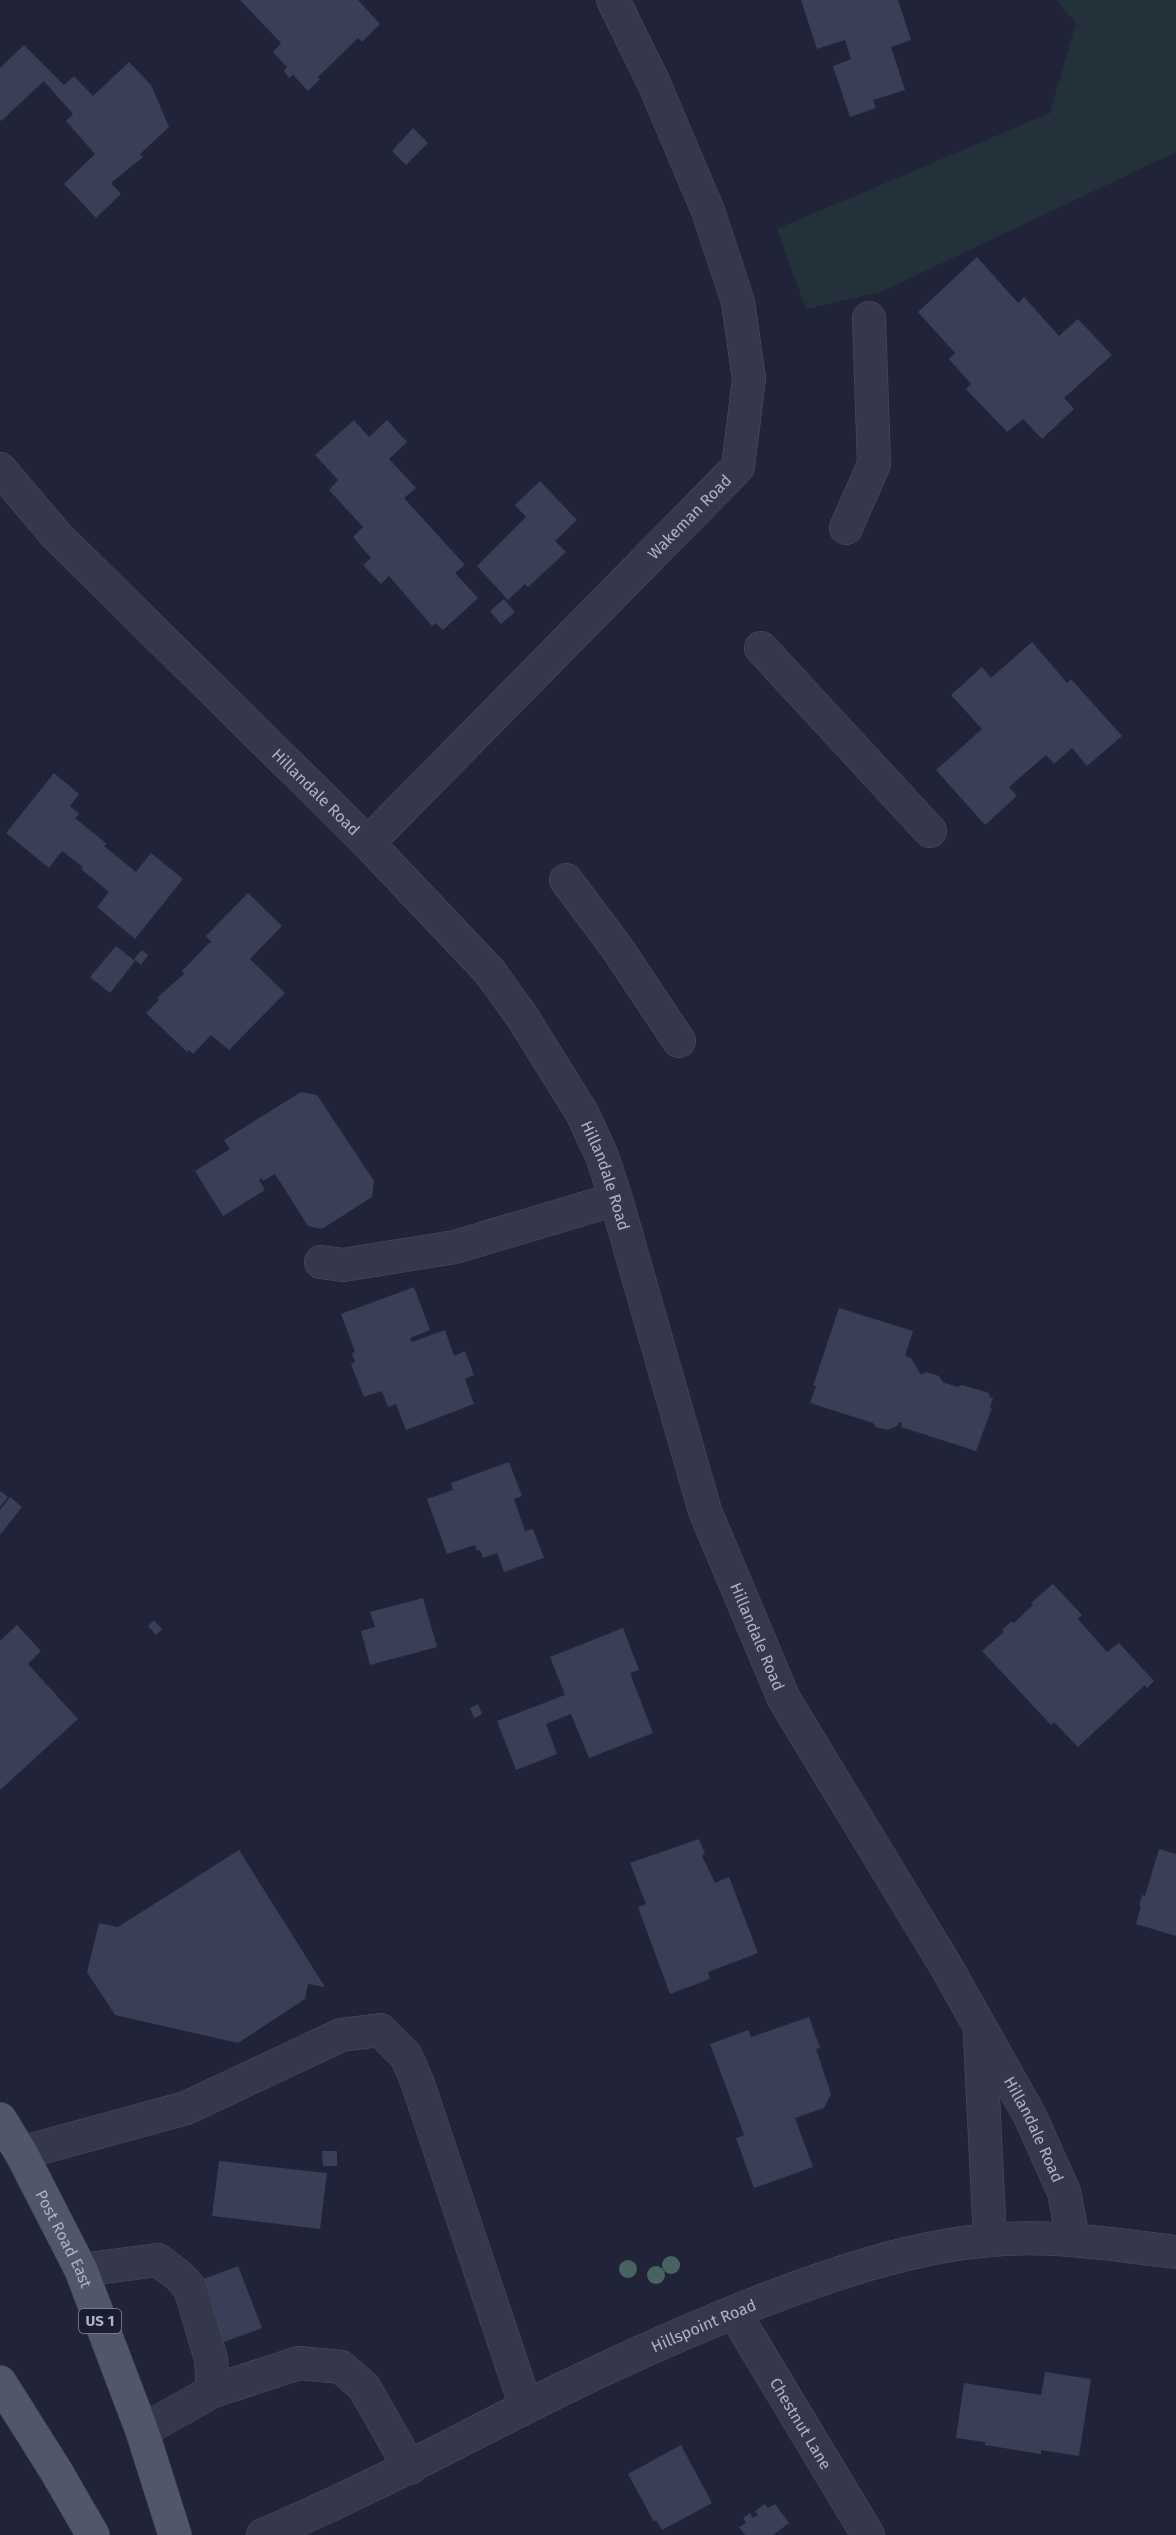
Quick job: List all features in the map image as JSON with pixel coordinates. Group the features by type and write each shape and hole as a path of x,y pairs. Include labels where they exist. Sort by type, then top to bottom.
{"main road":[{"name":"Post Road East","path":"0,2119 21,2153 81,2270 142,2431 175,2535"},
{"path":"0,2382 57,2471 93,2535"}],"street":[{"name":"Wakeman Road","path":"368,843 738,467 746,420 749,379 738,302 704,200 653,81 612,0"},
{"path":"846,528 874,464 869,318"},
{"name":"Hillandale Road","path":"0,469 56,535 368,843 490,972 523,1018 582,1113 602,1156 616,1199 705,1511 784,1699 947,1968 1030,2116 1064,2192 1073,2239"},
{"path":"761,648 930,831"},
{"path":"566,880 617,948 680,1041"},
{"path":"321,1262 343,1265 455,1247 616,1199"},
{"name":"Hillandale Road","path":"980,2028 990,2240"},
{"path":"21,2153 186,2108 341,2035 380,2030 406,2056 417,2081 526,2407"},
{"name":"Hillspoint Road","path":"262,2535 350,2498 526,2407 628,2358 734,2312 829,2277 879,2262 955,2244 990,2240 1073,2239 1176,2252"},
{"path":"81,2270 158,2260 178,2275 190,2288 211,2359 213,2391"},
{"name":"Chestnut Lane","path":"734,2312 868,2535"},
{"path":"142,2431 213,2391 299,2363 341,2367 364,2387 410,2468"}],"shaded area":[{"path":"1056,0 1176,0 1176,152 881,292 806,309 777,229 1050,113 1076,23"}],"building":[{"path":"240,0 358,0 380,24 362,42 358,38 318,77 320,79 308,91 293,75 289,78 284,71 287,67 273,52 281,43"},
{"path":"801,0 898,0 911,40 891,47 905,90 873,100 876,108 850,117 833,66 851,59 845,40 817,49"},
{"path":"24,45 64,85 74,76 93,96 129,62 151,85 169,127 140,154 143,157 111,183 121,194 96,218 64,184 95,154 66,121 73,114 44,81 0,120 0,68"},
{"path":"413,128 428,143 406,165 392,151"},
{"path":"977,257 1018,303 1024,297 1059,336 1078,319 1112,355 1064,398 1074,409 1042,439 1023,419 1007,432 966,389 971,384 949,359 955,353 918,312"},
{"path":"354,420 369,437 387,420 407,442 389,459 416,488 404,498 465,565 455,573 478,598 443,630 436,623 432,626 389,576 381,584 363,565 371,558 353,537 363,527 329,490 338,480 315,455"},
{"path":"540,481 577,520 555,541 566,552 528,587 525,584 508,600 477,566 526,517 515,505"},
{"path":"504,599 515,612 501,624 490,611"},
{"path":"1032,642 1067,683 1071,679 1122,736 1087,766 1072,748 1054,764 1046,755 1009,787 1017,796 985,825 936,770 982,729 951,695 982,667 991,678"},
{"path":"54,773 79,794 70,806 79,814 75,818 107,844 104,846 136,872 151,853 183,879 135,939 97,907 109,892 81,869 83,867 62,851 49,868 6,833"},
{"path":"248,893 282,926 250,959 285,993 229,1050 211,1035 193,1054 189,1050 187,1052 146,1013 159,1000 157,998 184,974 182,971 209,943 212,943 206,936"},
{"path":"116,946 135,961 110,993 90,977"},
{"path":"142,950 148,955 141,965 134,959"},
{"path":"301,1092 317,1095 374,1181 372,1197 322,1229 308,1226 275,1174 263,1181 262,1178 259,1180 265,1190 223,1216 195,1171 230,1149 224,1140"},
{"path":"414,1287 430,1330 410,1338 412,1342 445,1330 454,1356 465,1351 474,1375 465,1379 474,1404 406,1430 396,1404 388,1407 382,1391 364,1397 351,1364 355,1362 352,1353 355,1352 341,1314"},
{"path":"839,1308 913,1331 905,1356 911,1358 921,1375 926,1372 939,1376 943,1382 989,1393 990,1398 993,1397 990,1408 992,1408 976,1451 901,1427 902,1423 899,1422 897,1426 888,1430 810,1403 816,1386 813,1386"},
{"path":"509,1462 522,1496 514,1499 525,1531 533,1529 544,1558 504,1572 497,1553 483,1558 475,1545 447,1554 427,1499 453,1490 451,1483"},
{"path":"0,1491 8,1497 0,1507"},
{"path":"10,1497 22,1507 0,1535 0,1510"},
{"path":"1053,1584 1082,1615 1078,1619 1107,1652 1119,1643 1154,1681 1147,1688 1145,1685 1078,1747 1054,1722 1051,1725 982,1651"},
{"path":"423,1598 437,1647 370,1665 361,1631 375,1627 370,1612"},
{"path":"154,1620 162,1629 156,1635 148,1626"},
{"path":"17,1625 41,1651 28,1664 78,1719 0,1790 0,1641"},
{"path":"623,1628 639,1670 630,1673 653,1733 589,1758 571,1714 546,1724 557,1754 516,1770 497,1721 565,1695 550,1657"},
{"path":"478,1704 482,1714 474,1718 470,1708"},
{"path":"699,1839 705,1854 702,1856 715,1883 729,1877 758,1953 708,1972 710,1979 670,1994 638,1907 646,1904 630,1863"},
{"path":"1159,1849 1176,1854 1176,1936 1136,1924 1142,1895 1145,1896"},
{"path":"239,1850 325,1987 308,1984 305,1999 238,2043 115,2015 87,1972 99,1923 118,1927"},
{"path":"809,2017 820,2048 816,2049 831,2094 824,2108 795,2118 813,2167 754,2188 736,2138 744,2135 710,2044 748,2030 751,2037"},
{"path":"322,2151 337,2151 337,2166 323,2166"},
{"path":"219,2161 327,2173 320,2229 212,2216"},
{"path":"238,2266 262,2328 221,2343 198,2281"},
{"path":"1045,2372 1091,2379 1079,2456 1041,2450 1041,2454 956,2438 964,2383 1041,2395"},
{"path":"681,2445 712,2503 662,2530 656,2520 654,2522 628,2474"},
{"path":"765,2504 768,2508 775,2504 789,2523 773,2535 745,2535 739,2527 746,2523 743,2518 750,2513 753,2518 758,2515 755,2511"}]}
